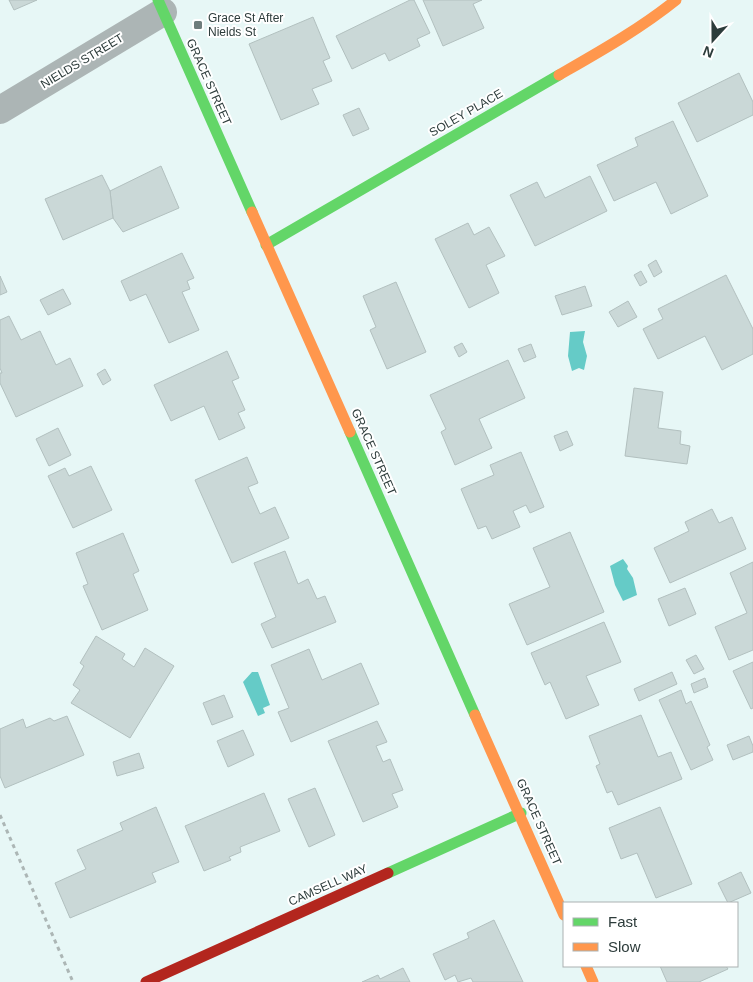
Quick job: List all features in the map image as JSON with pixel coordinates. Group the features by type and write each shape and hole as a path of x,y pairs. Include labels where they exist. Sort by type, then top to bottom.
{"street":[{"name":"SOLEY PLACE","path":"266,244 614,43 660,13 676,0"},
{"name":"GRACE STREET","path":"160,6 521,813 563,913"},
{"name":"NIELDS STREET","path":"0,110 160,6"},
{"name":"CAMSELL WAY","path":"146,982 521,813"},
{"path":"586,967 593,982"}],"path":[{"path":"0,814 73,982"}],"water":[{"path":"585,331 583,342 587,356 584,370 579,368 572,371 568,356 570,332"},
{"path":"623,559 633,578 637,595 623,601 615,585 610,566"},
{"path":"252,672 258,672 270,705 263,708 265,713 258,716 243,682"}],"building":[{"path":"9,0 37,0 14,10"},
{"path":"410,0 414,0 430,33 417,39 420,46 389,61 385,53 352,69 336,36"},
{"path":"423,0 482,0 473,4 484,28 443,46"},
{"path":"313,17 330,58 323,61 332,81 312,89 319,104 281,120 249,44"},
{"path":"739,73 753,102 753,115 697,142 678,103"},
{"path":"359,108 369,129 353,136 343,115"},
{"path":"673,121 708,196 671,214 656,182 614,201 597,165 638,146 635,138"},
{"path":"161,166 179,208 123,232 113,218 110,191"},
{"path":"102,175 110,191 113,218 63,240 45,199"},
{"path":"590,176 607,211 535,246 510,195 537,182 545,198"},
{"path":"468,223 474,235 489,227 505,256 486,265 499,293 469,308 435,239"},
{"path":"182,253 194,278 187,281 190,289 182,292 199,330 169,343 146,294 130,301 121,281"},
{"path":"656,260 662,272 654,277 648,265"},
{"path":"641,271 647,282 640,286 634,275"},
{"path":"726,275 753,329 753,354 722,370 705,336 658,359 643,329 663,319 658,309"},
{"path":"0,276 7,292 0,295"},
{"path":"396,282 426,352 387,369 370,330 376,327 363,296"},
{"path":"585,286 592,306 562,315 555,296"},
{"path":"63,289 71,304 48,315 40,300"},
{"path":"628,301 637,317 618,327 609,312"},
{"path":"9,316 21,340 40,331 56,365 70,358 83,386 16,417 0,383 0,373 2,373 0,368 0,320"},
{"path":"462,343 467,352 459,357 454,347"},
{"path":"531,344 536,357 524,362 518,349"},
{"path":"227,351 239,378 232,381 245,410 238,413 245,428 219,440 204,406 171,421 154,385"},
{"path":"508,360 525,398 479,419 492,448 455,465 441,432 446,429 430,395"},
{"path":"105,369 111,380 103,385 97,374"},
{"path":"634,388 663,392 658,428 681,431 680,444 690,446 687,464 625,456"},
{"path":"58,428 71,455 49,466 36,439"},
{"path":"567,431 573,445 560,451 554,436"},
{"path":"521,452 544,507 530,513 526,505 513,511 520,527 492,539 486,526 478,529 461,489 494,475 490,465"},
{"path":"247,457 258,483 248,487 260,514 275,507 289,538 232,563 195,480"},
{"path":"91,466 112,510 73,528 48,476 65,468 69,476"},
{"path":"712,509 719,523 732,517 746,549 670,583 654,548 689,531 685,522"},
{"path":"570,532 604,612 527,645 509,604 550,587 533,548"},
{"path":"123,533 139,571 133,574 148,610 102,630 83,586 88,584 76,553"},
{"path":"285,551 298,584 308,579 317,599 325,596 336,622 272,648 261,624 276,617 254,563"},
{"path":"753,562 753,650 729,660 715,627 747,613 730,573"},
{"path":"685,588 696,614 669,626 658,599"},
{"path":"604,622 621,662 586,676 599,705 566,719 550,682 545,685 531,653"},
{"path":"96,636 125,654 122,659 134,667 145,648 174,666 130,738 71,703 80,690 73,685 84,666 80,663"},
{"path":"309,649 322,680 361,663 379,704 291,742 278,712 289,708 271,665"},
{"path":"696,655 704,669 694,674 686,660"},
{"path":"753,662 753,708 751,709 733,671"},
{"path":"672,672 677,684 639,701 634,689"},
{"path":"705,678 708,687 694,693 691,684"},
{"path":"681,690 686,704 691,701 710,745 707,747 713,760 691,770 659,700"},
{"path":"224,695 233,717 212,725 203,703"},
{"path":"641,715 658,757 671,752 682,779 618,805 612,791 607,793 596,766 600,764 589,736"},
{"path":"67,716 84,755 5,788 0,776 0,729 23,719 26,728 50,718 54,721"},
{"path":"377,721 387,742 376,746 383,762 390,759 403,790 392,794 398,807 363,822 328,741"},
{"path":"243,730 254,755 228,767 217,741"},
{"path":"749,736 753,752 733,760 727,745"},
{"path":"139,753 144,768 117,776 113,762"},
{"path":"315,788 335,835 309,847 288,799"},
{"path":"264,793 280,831 240,847 241,852 229,857 231,860 204,871 185,826"},
{"path":"156,807 179,862 152,873 156,882 70,918 55,883 86,869 77,850 123,830 120,823"},
{"path":"660,807 692,884 656,898 637,853 621,859 609,828"},
{"path":"741,872 751,893 728,902 718,883"},
{"path":"494,920 523,982 473,982 471,978 458,982 455,975 445,980 433,954 469,938 467,933"},
{"path":"660,967 727,967 728,969 699,982 667,982"},
{"path":"403,968 410,982 362,982 378,975 380,979"}],"traffic: fast":[{"path":"158,0 252,212"},
{"path":"266,245 559,75"},
{"path":"350,432 475,715"},
{"path":"388,873 521,813"}],"traffic: slow":[{"path":"559,75 634,30 676,0"},
{"path":"252,212 350,432"},
{"path":"475,715 563,913"},
{"path":"586,967 593,982"}],"traffic: jam":[{"path":"146,982 388,873"}],"place":[{"name":"Grace St After Nields St","path":"198,25"}]}
